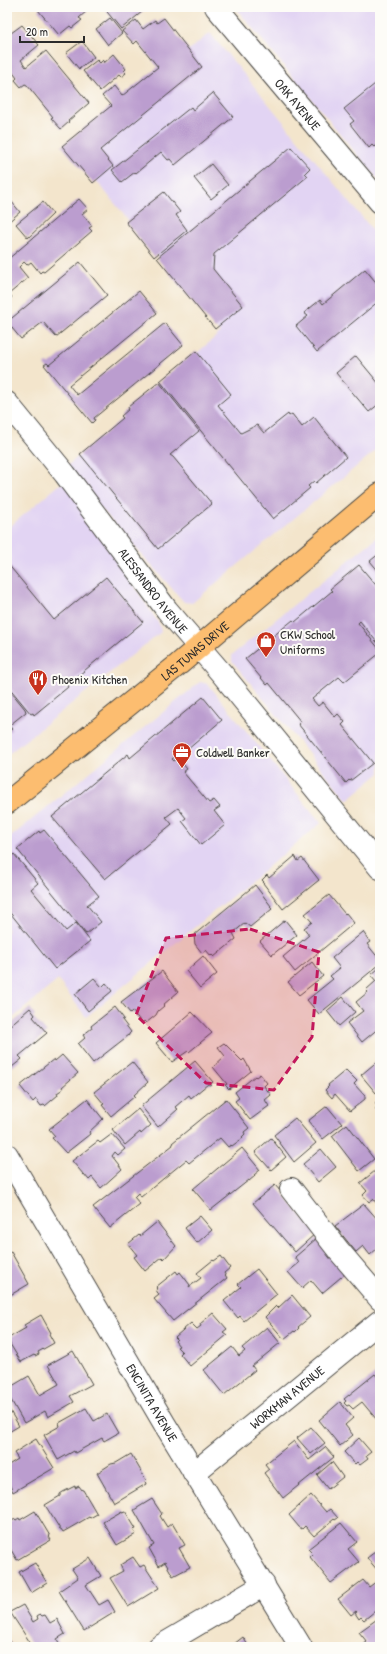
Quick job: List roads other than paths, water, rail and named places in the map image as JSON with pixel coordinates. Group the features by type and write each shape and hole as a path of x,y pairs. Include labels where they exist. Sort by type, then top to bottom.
{"main road":[{"name":"LAS TUNAS DRIVE","path":"7,802 199,646 380,494"}],"street":[{"name":"OAK AVENUE","path":"216,7 380,202"},
{"name":"ALESSANDRO AVENUE","path":"7,403 65,474 167,610 199,646 380,868"},
{"name":"ENCINITA AVENUE","path":"7,1155 194,1473 301,1647"},
{"path":"291,1189 339,1251 380,1299"},
{"name":"WORKMAN AVENUE","path":"194,1473 380,1321"},
{"path":"159,1647 264,1585"}],"place":[{"name":"CKW School Uniforms","path":"266,658"},
{"name":"Phoenix Kitchen","path":"38,696"},
{"name":"Coldwell Banker","path":"182,769"}]}
